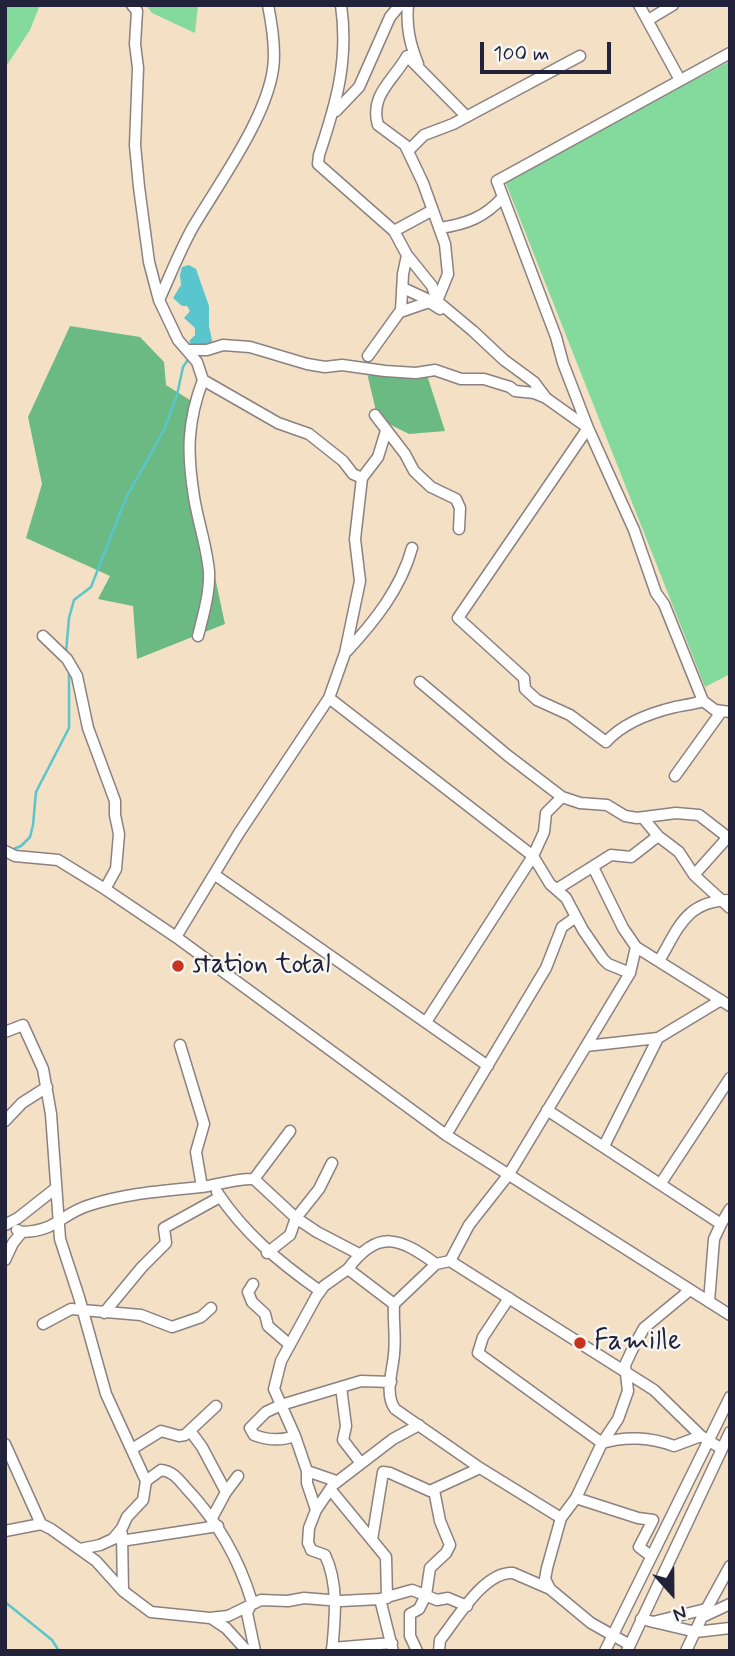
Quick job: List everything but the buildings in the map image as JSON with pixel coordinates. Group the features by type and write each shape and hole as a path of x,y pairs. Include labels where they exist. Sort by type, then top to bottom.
{"street":[{"path":"132,5 137,11 135,145 149,262 159,300 178,340 197,362 203,380 195,402 188,444 194,495 209,572 209,588 198,636"},
{"path":"159,300 191,230 253,127 265,95 274,69 268,5"},
{"path":"341,5 343,54 337,101 318,164 394,231 407,255 432,286 434,301"},
{"path":"332,116 359,87 390,17 400,5"},
{"path":"408,5 409,40 419,68"},
{"path":"639,5 680,80"},
{"path":"648,20 673,5"},
{"path":"675,776 726,712 710,708 703,701 664,604 656,593 634,530 588,428 497,181 730,53"},
{"path":"400,312 434,301 448,274 445,244 423,183 405,145 378,125 375,109 381,92 400,70 407,56 466,116"},
{"path":"408,151 424,135 453,124 580,56"},
{"path":"439,228 485,215 503,197"},
{"path":"394,231 431,211"},
{"path":"368,356 400,312 407,255"},
{"path":"403,288 441,303 446,311 534,382 546,398"},
{"path":"187,350 208,351 223,345 250,347 282,358 316,365 416,373 435,370 461,379 484,379 515,391 534,393 546,398 588,428"},
{"path":"203,380 278,423 309,434 343,461 353,474 362,478"},
{"path":"375,415 405,454 414,471 431,487 456,499 460,508 459,529"},
{"path":"588,428 458,618 524,678 525,690 528,693 570,715 606,742 616,730 630,723 675,707 703,701"},
{"path":"176,937 239,834 329,698 345,653 360,581 355,539 362,478 378,457 386,431"},
{"path":"345,653 379,617 408,562 412,548"},
{"path":"43,636 67,659 77,676 88,728 115,802 119,834 116,869 105,889"},
{"path":"420,682 562,797 580,803 608,806 625,816 644,819 676,813 699,815 729,838 694,876"},
{"path":"329,698 533,856 550,884 566,898 608,964 630,973"},
{"path":"426,1022 533,856 544,832 546,813 562,797"},
{"path":"644,819 679,852 694,876 730,908"},
{"path":"556,889 615,854 631,857 658,835"},
{"path":"5,851 15,856 58,860 105,889 176,937 446,1135 730,1315"},
{"path":"586,1046 658,1038 725,1003 636,947 623,928 593,867"},
{"path":"215,875 488,1066"},
{"path":"659,961 688,914 706,902 724,900"},
{"path":"446,1135 546,968 562,927 576,917"},
{"path":"450,1261 469,1225 509,1174 630,973 636,947"},
{"path":"5,1032 23,1025 38,1056 47,1087 55,1143 57,1223 67,1266 106,1394 146,1481 143,1500 127,1517 113,1539 80,1549"},
{"path":"604,1146 658,1038"},
{"path":"180,1045 203,1119 196,1152 207,1186 220,1197 267,1253 320,1291"},
{"path":"661,1183 730,1079"},
{"path":"5,1121 23,1102 47,1087"},
{"path":"547,1110 721,1224"},
{"path":"254,1179 289,1131"},
{"path":"267,1253 290,1235 296,1218 319,1189 332,1163"},
{"path":"5,1224 22,1232 42,1231 86,1206 121,1196 207,1186 245,1178 254,1179 296,1218 359,1254"},
{"path":"5,1224 18,1218 56,1188"},
{"path":"104,1313 166,1243 164,1228 220,1197"},
{"path":"709,1302 713,1239 730,1209"},
{"path":"5,1260 22,1232"},
{"path":"316,1510 295,1436 274,1390 276,1376 290,1345 320,1291 348,1269 359,1254 382,1241 390,1240 413,1248 436,1264"},
{"path":"561,1518 480,1468 392,1406 394,1304 436,1264 450,1261 654,1390 704,1438 722,1449"},
{"path":"348,1269 394,1304"},
{"path":"253,1284 248,1292 252,1302 265,1314 268,1326 290,1345"},
{"path":"551,1590 545,1579 561,1518 576,1498 602,1443 618,1419 628,1391 625,1365 644,1328 690,1290"},
{"path":"509,1298 483,1337 478,1353 602,1443 625,1438 658,1440 674,1446 704,1438"},
{"path":"43,1324 71,1309 141,1315 172,1327 201,1317 211,1308"},
{"path":"295,1436 276,1440 259,1437 251,1432 253,1423 281,1405 369,1380 391,1382"},
{"path":"341,1387 346,1423 343,1440 360,1462"},
{"path":"605,1651 704,1438 730,1397"},
{"path":"132,1448 161,1431 179,1436 191,1432 216,1406"},
{"path":"307,1471 333,1485 386,1557 383,1599 392,1647 332,1649 335,1601 330,1565 325,1555 312,1550 308,1543 309,1528 316,1510 333,1485 360,1462 419,1425"},
{"path":"191,1432 226,1492"},
{"path":"439,1651 440,1640 487,1581 508,1573 551,1590 590,1623 628,1648 646,1621 729,1437"},
{"path":"5,1444 41,1524 96,1561 123,1591 151,1612 210,1618 228,1616 252,1602 261,1600 383,1599 408,1591 437,1600 448,1598 467,1606"},
{"path":"372,1539 383,1472 424,1489 434,1490 480,1468"},
{"path":"146,1481 161,1470 171,1472 215,1522 242,1574 252,1602 247,1613 254,1651"},
{"path":"215,1522 226,1492 238,1476"},
{"path":"417,1651 410,1636 410,1614 419,1609 426,1595 430,1568 450,1545 440,1521 434,1490"},
{"path":"576,1498 638,1518 653,1520 639,1547 651,1556"},
{"path":"121,1541 215,1522"},
{"path":"5,1531 41,1524"},
{"path":"122,1528 123,1591"},
{"path":"686,1651 730,1566"},
{"path":"646,1621 704,1613 730,1604"},
{"path":"210,1618 226,1628 247,1651"},
{"path":"646,1621 696,1632 730,1628"}],"green space":[{"path":"5,5 40,5 30,30 5,68"},
{"path":"146,5 198,5 195,33 152,13"},
{"path":"730,61 730,674 705,687 505,181"},
{"path":"70,326 140,337 164,362 166,385 193,402 187,446 225,624 137,659 133,606 98,599 110,576 26,538 42,484 28,417"},
{"path":"369,370 426,372 445,431 409,434 381,420 376,411 367,373 370,377"}],"water":[{"path":"189,265 196,269 209,306 213,345 193,348 189,341 195,335 195,328 184,318 190,311 187,306 182,306 173,298 181,285 182,267"}],"waterway":[{"path":"66,652 69,618 74,600 91,587 126,498 164,430 177,395 183,367 190,357"},
{"path":"11,850 21,846 30,837 36,792 69,728 69,673"},
{"path":"5,1602 52,1640 59,1651"}],"place":[{"name":"station total","path":"178,966"},
{"name":"Famille","path":"580,1343"}]}
